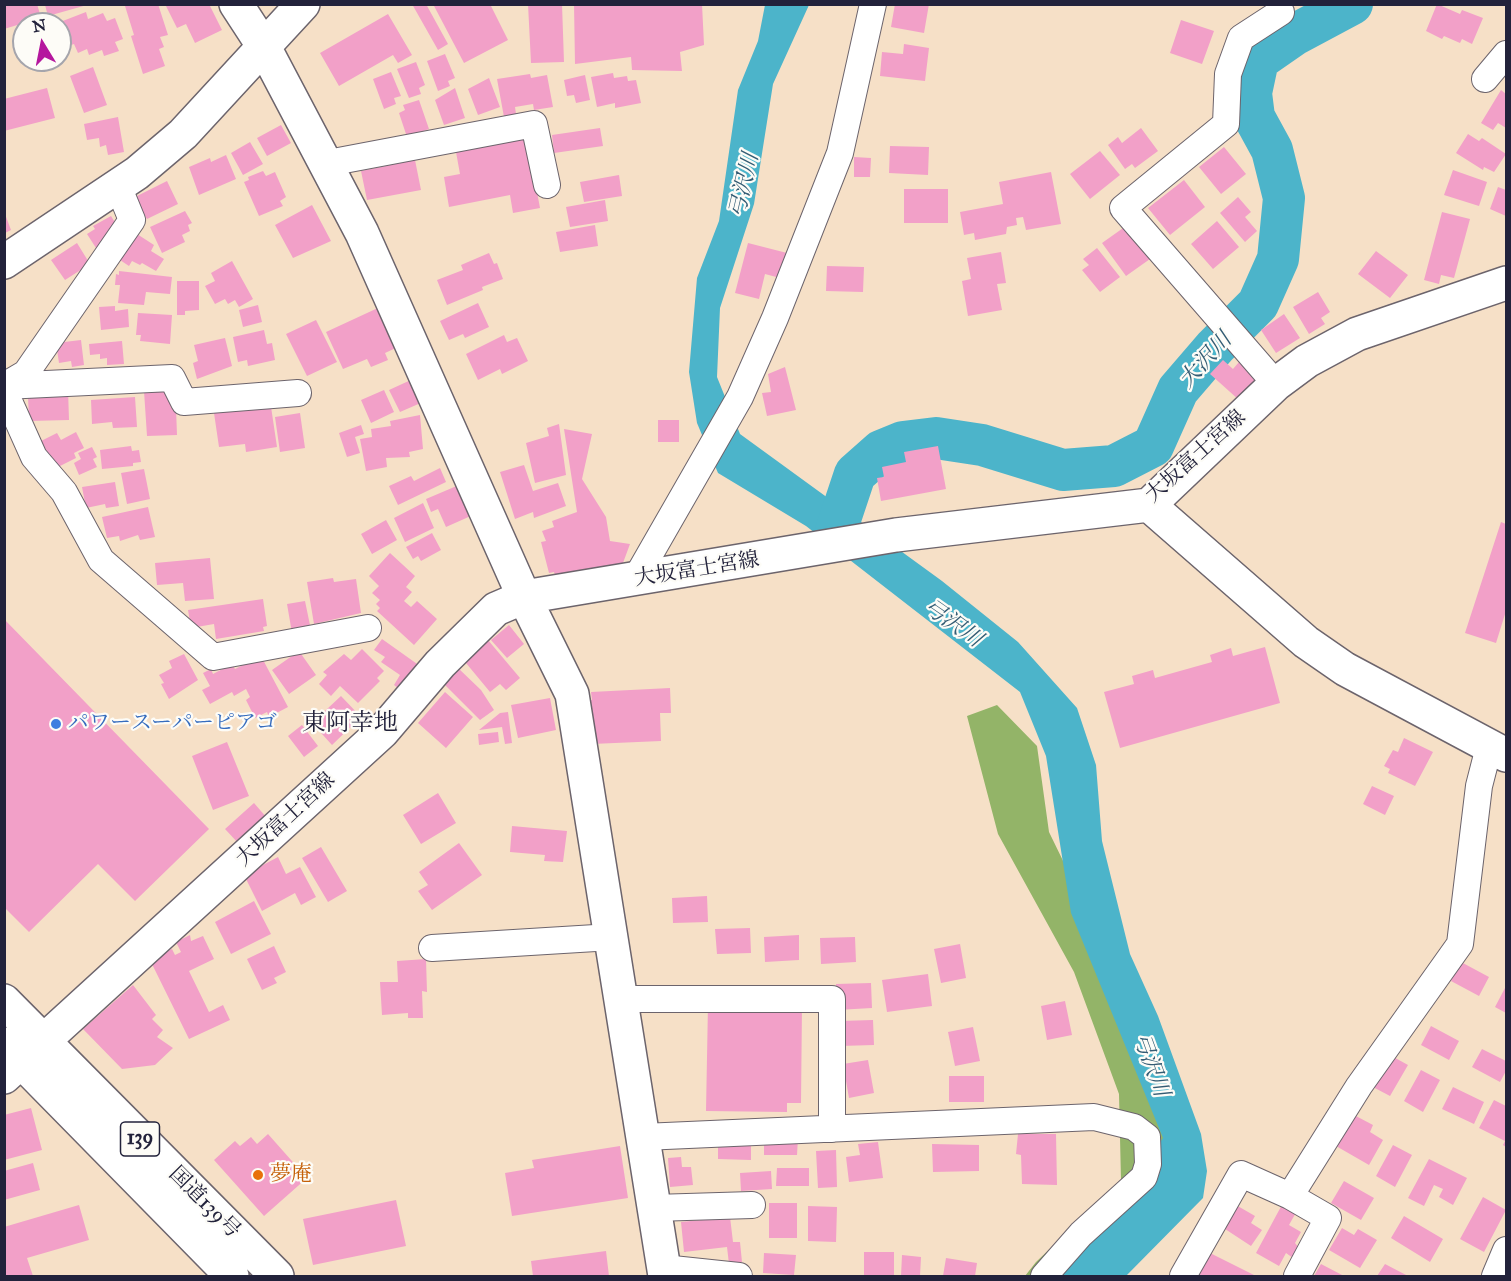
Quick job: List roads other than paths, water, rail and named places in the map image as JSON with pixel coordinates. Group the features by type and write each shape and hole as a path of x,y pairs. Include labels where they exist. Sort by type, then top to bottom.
{"main road":[{"path":"236,4 264,46 328,163 362,233 524,597 572,694 664,1272"},
{"path":"4,262 118,186 183,134 303,4"},
{"name":"大坂富士宮線","path":"19,1056 207,894 382,732 440,664 496,609 524,597 829,548 896,535 1149,505 1276,384 1307,361 1357,334 1506,283"},
{"path":"1149,505 1306,642 1345,669 1498,751"},
{"name":"国道139号","path":"4,1000 19,1056 223,1274"},
{"name":"国道139号","path":"19,1056 277,1276"}],"street":[{"path":"635,580 740,397 840,153 873,4"},
{"path":"1276,384 1123,208 1226,124 1228,74 1241,38 1281,12"},
{"path":"1485,79 1506,54"},
{"path":"328,163 534,124 548,185"},
{"path":"4,387 26,373 132,220 118,186"},
{"path":"4,387 172,378 184,402 298,393"},
{"path":"4,387 34,457 64,492 102,560 213,657 369,628"},
{"path":"1290,1196 1359,1086 1460,944 1479,786 1498,751"},
{"path":"432,948 612,937"},
{"path":"621,999 832,999 832,1129"},
{"path":"643,1137 1094,1117 1134,1127 1147,1137 1148,1164 1143,1177 1081,1234 1044,1276"},
{"path":"1183,1276 1241,1174 1290,1196 1328,1218 1297,1276"},
{"path":"654,1208 752,1205"},
{"path":"1495,1276 1506,1250"},
{"path":"664,1272 739,1276"}],"water":[{"name":"弓沢川","path":"765,5 809,5 773,84 754,204 720,308 717,377 740,434 942,581 1018,642 1077,708 1096,765 1102,841 1130,954 1158,1016 1201,1134 1207,1171 1203,1198 1126,1276 1052,1276 1104,1224 1163,1138 1071,913 1046,756 1020,692 806,526 718,473 697,423 689,372 697,278 719,221 738,90 758,41"}],"waterway":[{"name":"大沢川","path":"836,531 855,474 881,451 903,442 936,438 982,445 1063,470 1114,466 1153,446 1178,390 1215,347 1258,304 1278,259 1284,198 1272,150 1254,117 1251,93 1258,60 1294,35 1352,4"}],"place":[{"name":"パワースーパーピアゴ","path":"56,724"},
{"name":"夢庵","path":"258,1175"}],"district":[{"name":"東阿幸地","path":"350,724"}]}
